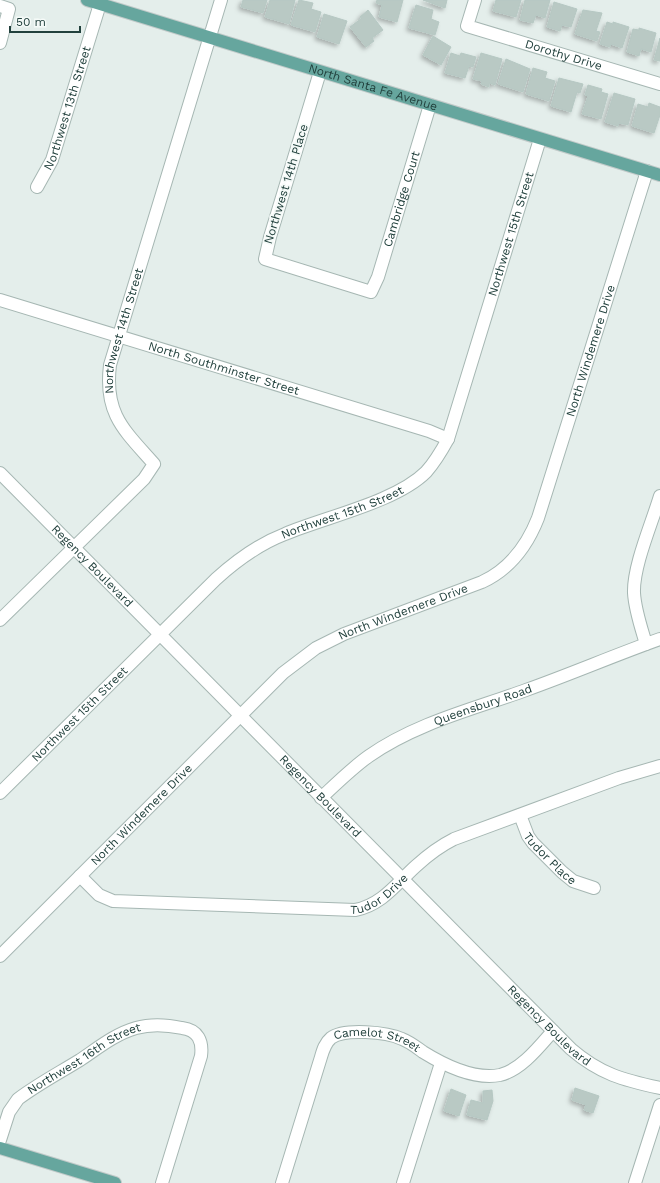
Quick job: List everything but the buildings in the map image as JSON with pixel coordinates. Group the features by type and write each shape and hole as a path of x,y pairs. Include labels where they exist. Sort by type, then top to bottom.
{"main road":[{"name":"North Santa Fe Avenue","path":"86,0 660,175"},
{"path":"0,1148 110,1182"}],"street":[{"name":"Northwest 14th Street","path":"0,620 144,479 154,464 124,430 114,413 109,387 110,365 221,0"},
{"name":"Dorothy Drive","path":"475,0 467,26 660,84"},
{"name":"Northwest 13th Street","path":"37,187 52,160 100,4"},
{"path":"0,6 10,9 0,44"},
{"name":"Northwest 14th Place","path":"320,72 264,259 371,292"},
{"name":"Cambridge Court","path":"371,292 378,277 430,105"},
{"name":"Northwest 15th Street","path":"0,793 216,578 247,553 285,534 386,497 405,488 426,472 436,460 448,439 540,139"},
{"name":"North Windemere Drive","path":"0,956 240,716 284,674 316,648 344,634 492,578 510,563 527,542 538,518 646,171"},
{"name":"North Southminster Street","path":"0,300 429,431 448,439"},
{"name":"Regency Boulevard","path":"0,473 161,634 321,798 553,1031 584,1060 596,1068 621,1078 660,1088"},
{"path":"646,644 635,606 634,591 638,570 660,496"},
{"name":"Queensbury Road","path":"321,798 370,756 404,735 434,722 527,690 660,639"},
{"name":"Tudor Drive","path":"80,876 99,895 113,901 356,910 364,908 380,900 402,879 444,844 485,827 619,778 660,766"},
{"name":"Tudor Place","path":"520,815 531,840 562,872 573,881 594,888"},
{"name":"Northwest 16th Street","path":"0,1140 9,1112 18,1099 113,1038 136,1028 181,1027 197,1034 202,1044 201,1056 162,1183"},
{"name":"Camelot Street","path":"282,1183 320,1056 326,1043 332,1038 345,1034 390,1034 404,1039 441,1063 483,1075 500,1075 514,1069 522,1063 553,1031"},
{"path":"403,1183 441,1063"},
{"path":"635,1183 660,1105"}]}
